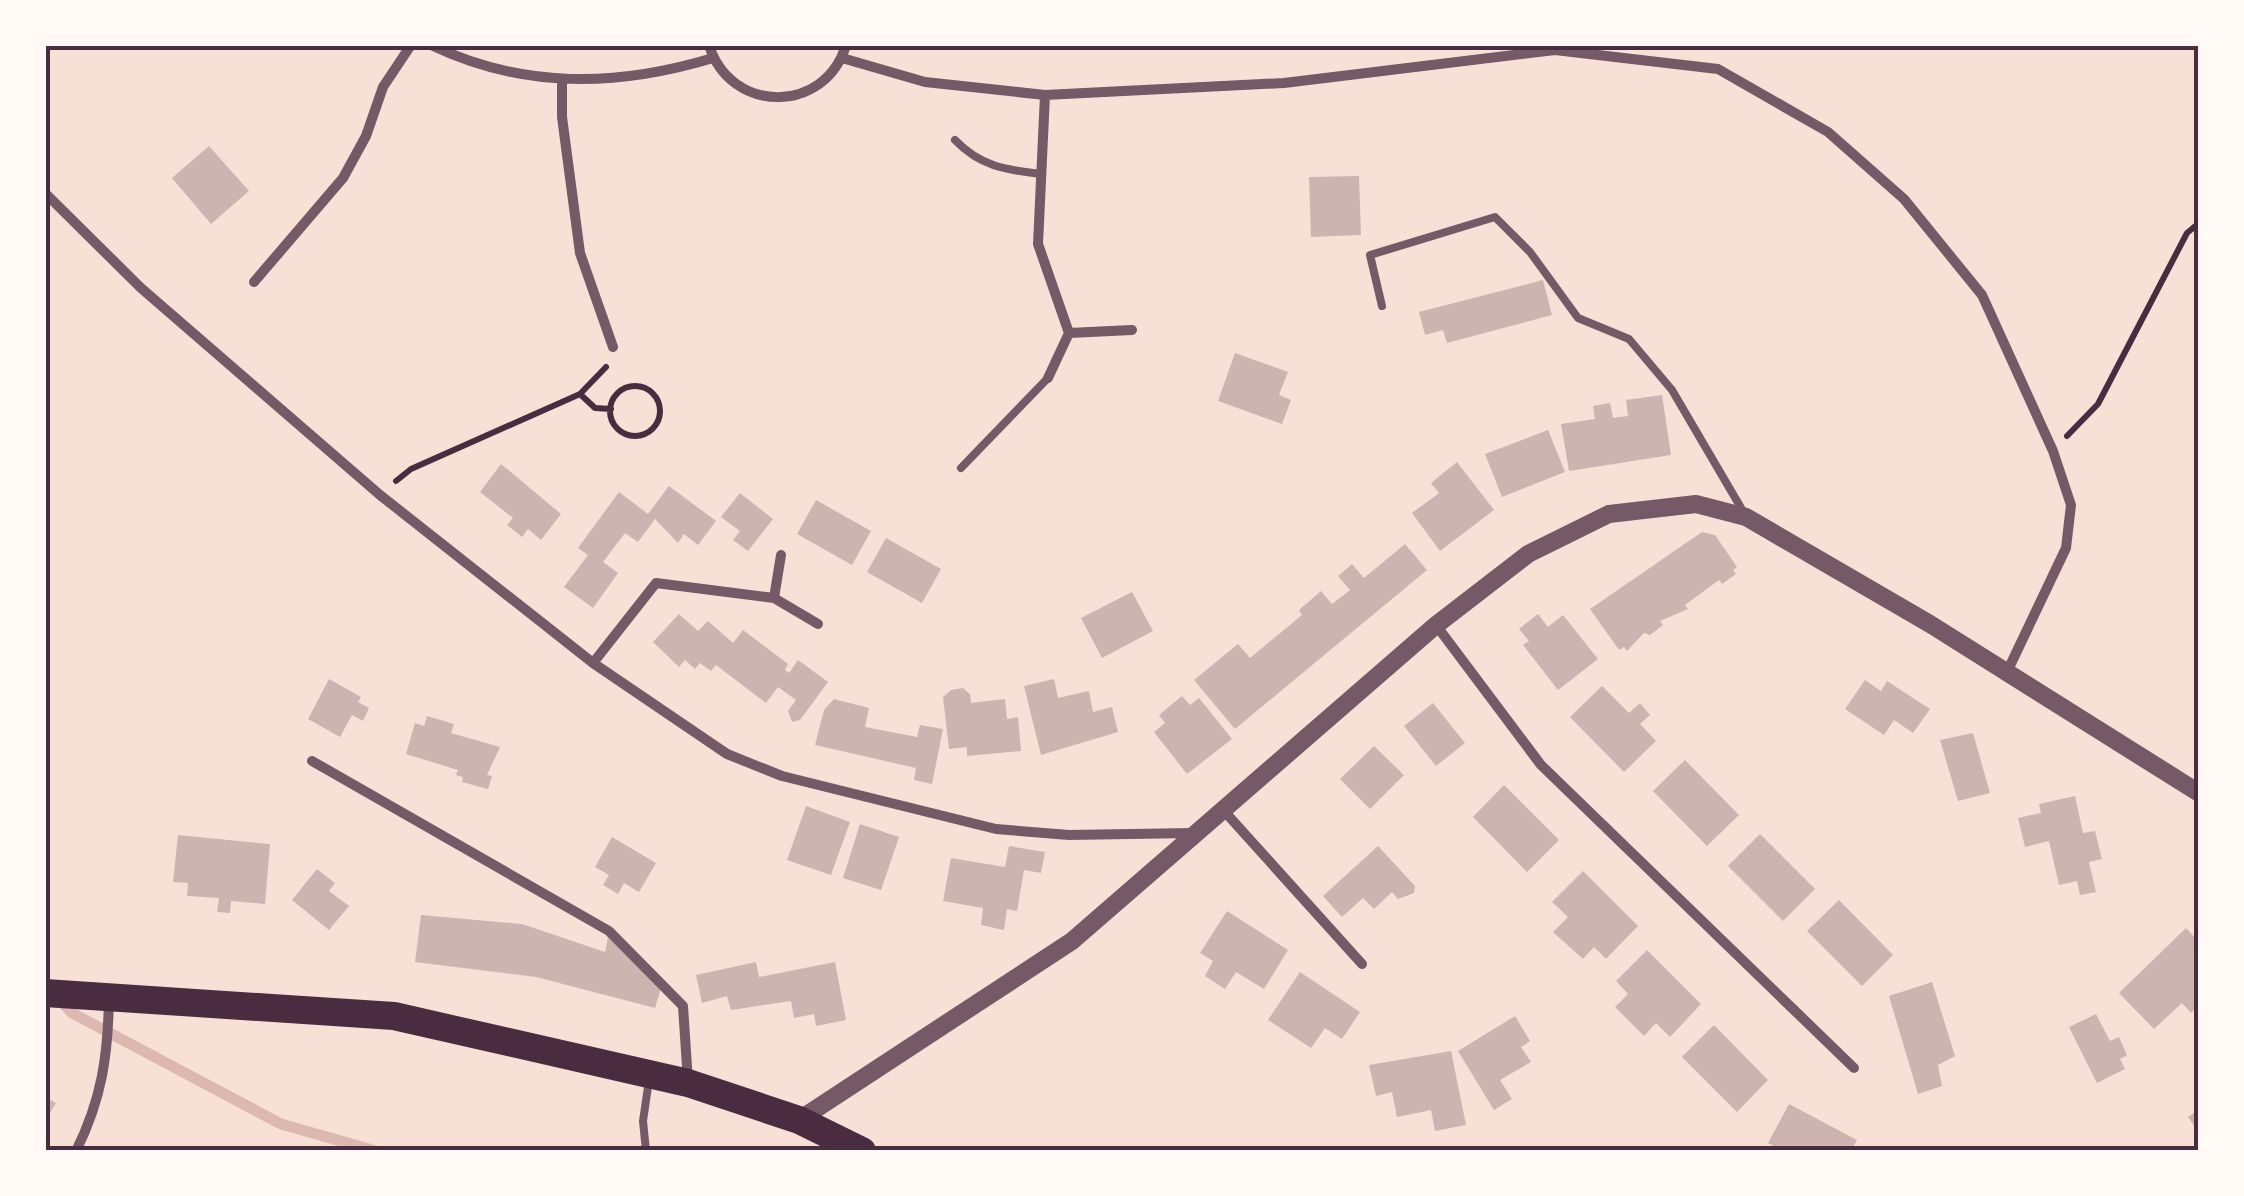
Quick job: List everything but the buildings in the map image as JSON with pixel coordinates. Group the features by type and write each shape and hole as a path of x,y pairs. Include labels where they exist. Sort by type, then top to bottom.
{"highway":[{"path":"45,993 394,1016 688,1083 799,1120 862,1151"}],"street":[{"path":"254,282 343,178 366,136 383,88 412,45"},
{"path":"431,45 474,66 562,80 608,81 713,58"},
{"path":"709,45 726,78 744,91 766,98 790,98 820,84 842,58 846,45"},
{"path":"842,58 925,82 1046,95 1284,83 1554,50 1718,69 1828,132 1904,199 1982,295 2053,450 2071,505 2066,548 2006,672"},
{"path":"562,80 562,117 580,253 613,347"},
{"path":"1046,95 1038,244 1069,333 1048,378"},
{"path":"45,193 156,301 380,495 593,663 726,754 782,776 996,830 1069,835 1199,834"},
{"path":"1069,333 1132,330"},
{"path":"799,1120 1072,941 1436,625 1528,554 1609,514 1696,504 1746,516 2199,793"},
{"path":"774,598 781,555"},
{"path":"593,663 656,583 774,598 818,624"},
{"path":"1436,625 1541,765 1854,1068"},
{"path":"312,760 609,931 682,1006 688,1083"},
{"path":"1225,812 1362,964"},
{"path":"76,1151 96,1111 108,1064 109,997"}],"lane":[{"path":"955,140 973,158 1002,170 1040,174"},
{"path":"1382,306 1370,255 1496,217 1530,252 1578,318 1630,339 1672,390 1746,516"},
{"path":"960,468 1048,378"},
{"path":"646,1151 643,1121 649,1075"}],"path":[{"path":"2053,450 2098,404 2187,232 2199,222"},
{"path":"380,495 411,469 580,394 605,368 613,347"},
{"path":"642,387 652,392 660,415 648,433 637,436 617,428 611,409 620,391 642,387"},
{"path":"580,394 595,408 611,409"}],"waterway":[{"path":"58,998 72,1013 281,1124 376,1151"}]}
